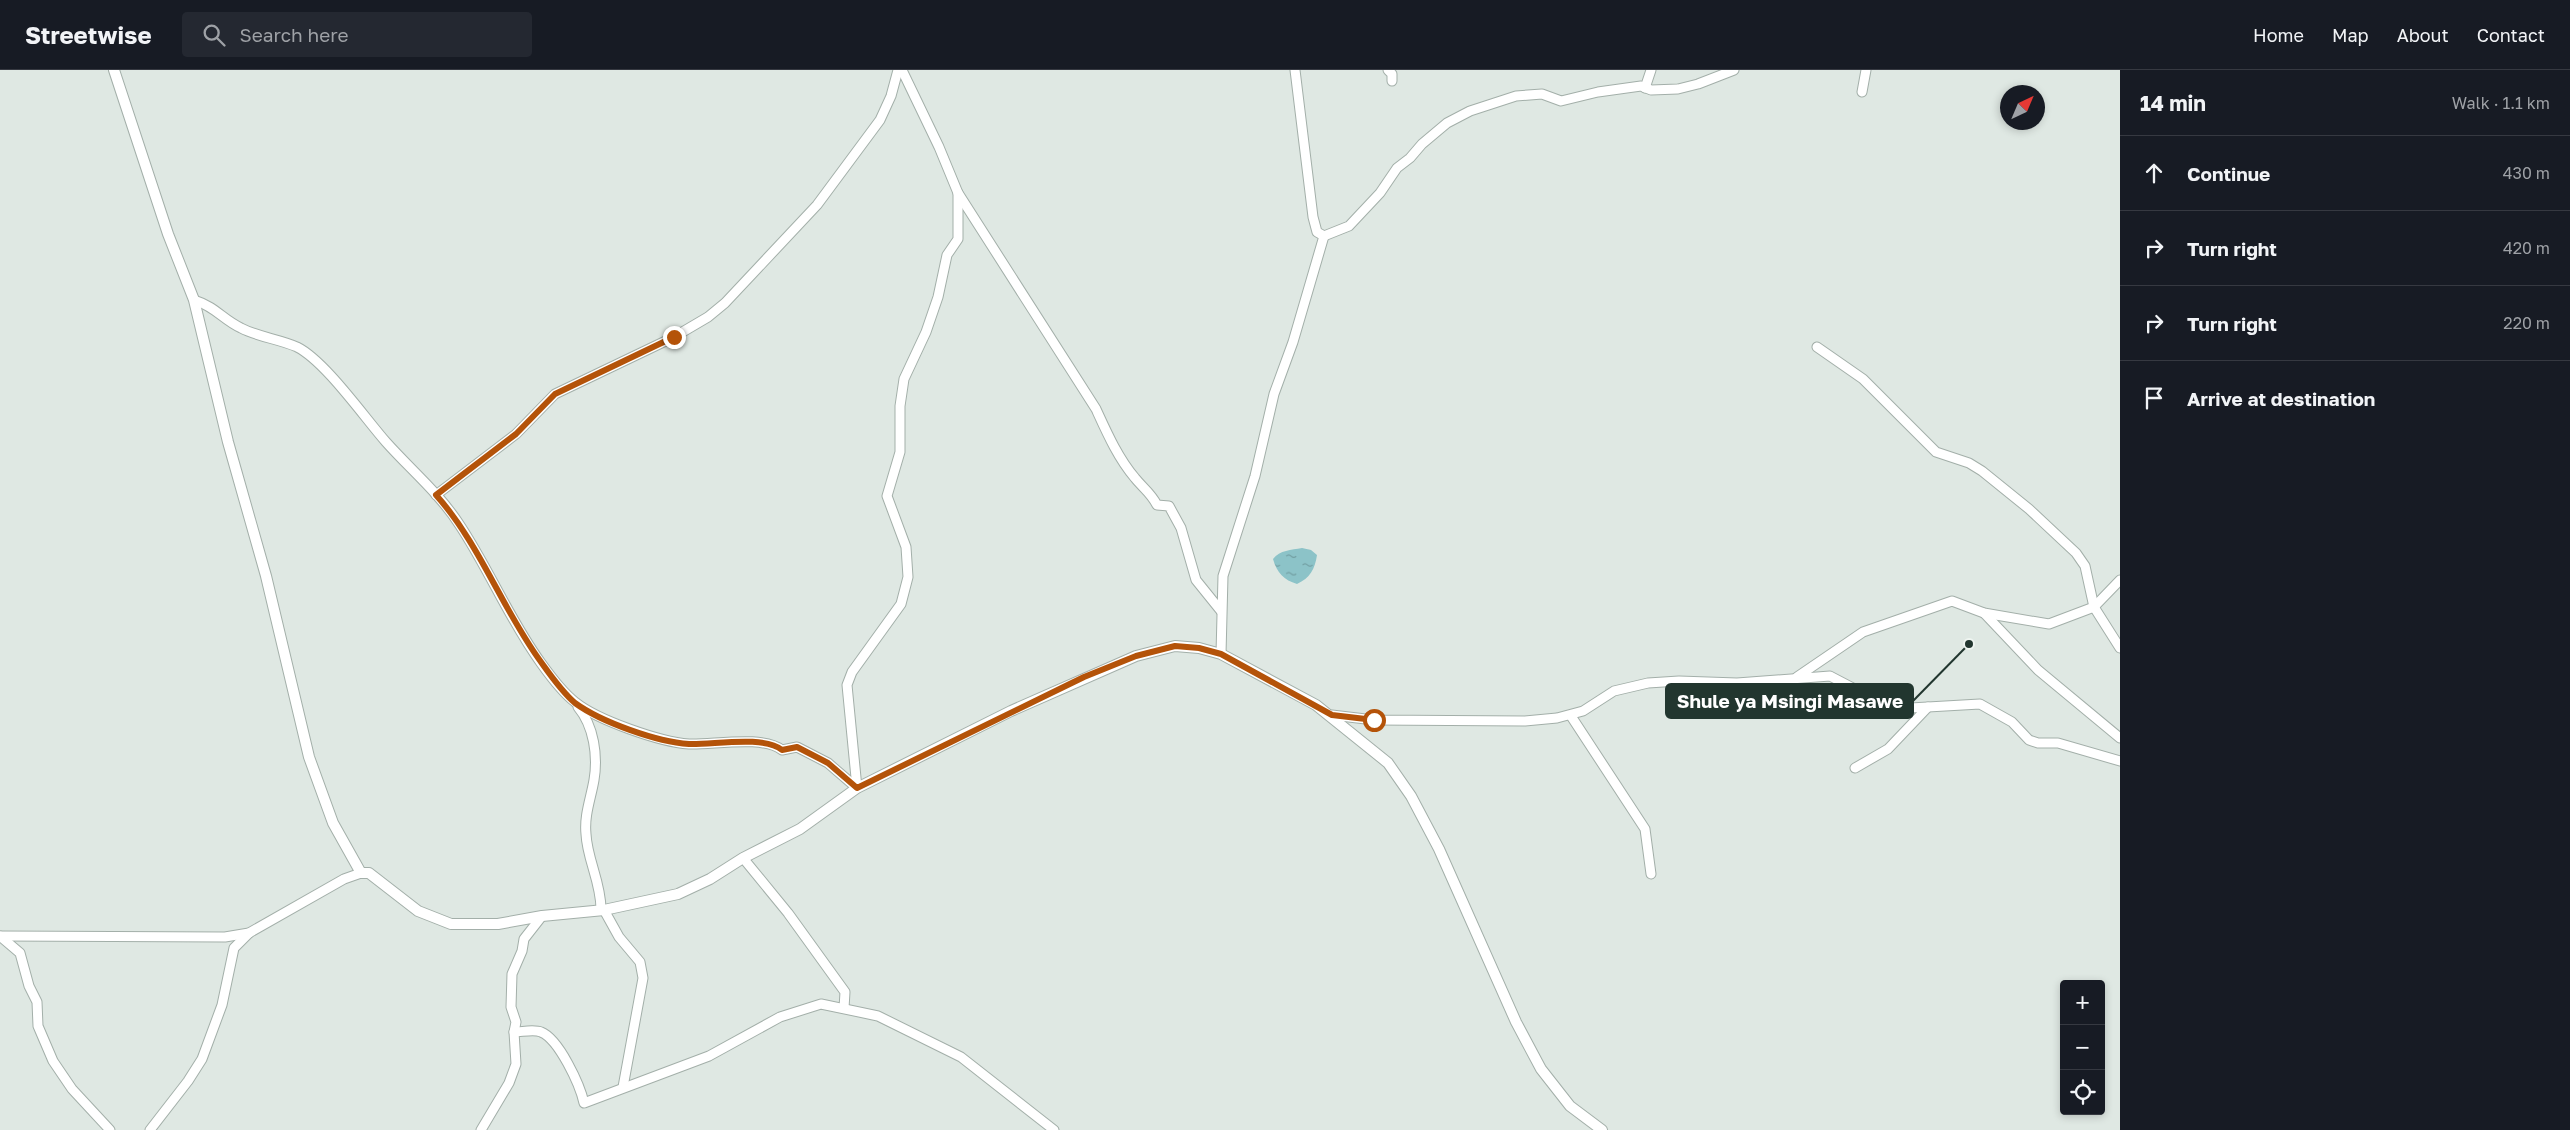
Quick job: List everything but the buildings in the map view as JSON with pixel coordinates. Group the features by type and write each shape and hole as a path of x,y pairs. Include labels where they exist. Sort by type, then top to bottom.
{"street":[{"path":"114,70 168,234 194,300 228,442 266,576 309,756 333,823 361,873"},
{"path":"436,495 516,434 555,394 674,337 708,317 726,302 816,205 840,174 880,120 900,70"},
{"path":"900,70 958,193 1096,410 1114,446 1135,478 1151,493 1157,505 1169,506 1180,528 1196,580 1221,612"},
{"path":"1295,70 1313,217 1317,232 1324,236"},
{"path":"1388,70 1392,74 1392,81"},
{"path":"1645,88 1651,70"},
{"path":"1324,236 1349,226 1380,193 1397,168 1410,158 1422,144 1447,123 1470,111 1516,96 1542,94 1562,101 1598,92 1641,86 1651,90 1685,88 1734,70"},
{"path":"1862,92 1866,70"},
{"path":"857,788 847,685 852,672 901,604 906,591 908,577 906,547 886,496 900,452 900,406 904,379 926,332 938,297 947,255 958,239 958,193"},
{"path":"1221,654 1223,576 1255,476 1274,394 1324,236"},
{"path":"194,300 210,305 240,328 298,348 329,375 387,443 436,495 459,524 527,644 553,679 585,715 591,732 594,751 594,779 587,809 586,834 601,891 603,909 619,937 640,962 643,978 623,1087"},
{"path":"1817,347 1863,379 1936,452 1948,458 1969,462 2029,509 2076,553 2085,566 2094,607 2120,648"},
{"path":"1796,677 1863,632 1952,601 1984,613 2049,624 2094,607 2120,580"},
{"path":"1984,613 2038,670 2120,738"},
{"path":"0,936 225,938 249,932 344,879 361,873 369,873 418,911 452,924 498,924 542,916 603,909 678,894 710,879 743,858 800,829 857,788 1011,711 1136,656 1175,646 1199,648 1221,654 1332,715 1388,763 1411,796 1439,849 1516,1022 1541,1069 1570,1106 1602,1130"},
{"path":"1332,715 1374,720 1525,721 1571,716 1614,691 1648,683 1679,681 1737,683 1796,677 1830,676 1893,708 1980,704 2012,722 2029,740 2038,743 2058,743 2120,761"},
{"path":"575,702 605,718 670,741 688,744 744,742 775,745 782,750 797,747 828,763 857,788"},
{"path":"1855,768 1888,749 1928,707"},
{"path":"1571,716 1645,829 1651,874"},
{"path":"743,858 788,913 845,992 844,1008"},
{"path":"481,1130 509,1082 516,1064 514,1032 516,1022 512,1007 512,974 522,951 524,939 542,916"},
{"path":"150,1130 202,1059 222,1005 234,948 249,932"},
{"path":"0,936 20,953 29,986 37,1002 38,1026 53,1061 72,1089 110,1130"},
{"path":"514,1032 540,1031 552,1038 572,1075 584,1103 623,1087 642,1083 709,1056 752,1030 798,1010 821,1004 844,1008 878,1016 961,1058 1054,1130"}],"water":[{"path":"1302,548 1311,550 1317,555 1311,572 1297,584 1282,575 1273,559 1282,552"}],"place":[{"name":"Shule ya Msingi Masawe","path":"1969,644"}],"route":[{"path":"674,337 555,394 516,434 436,495 459,524 527,644 553,679 575,702 605,718 670,741 688,744 744,742 775,745 782,750 797,747 828,763 857,788 1011,711 1071,685 1084,677 1136,656 1175,646 1199,648 1221,654 1332,715 1374,720"}]}
